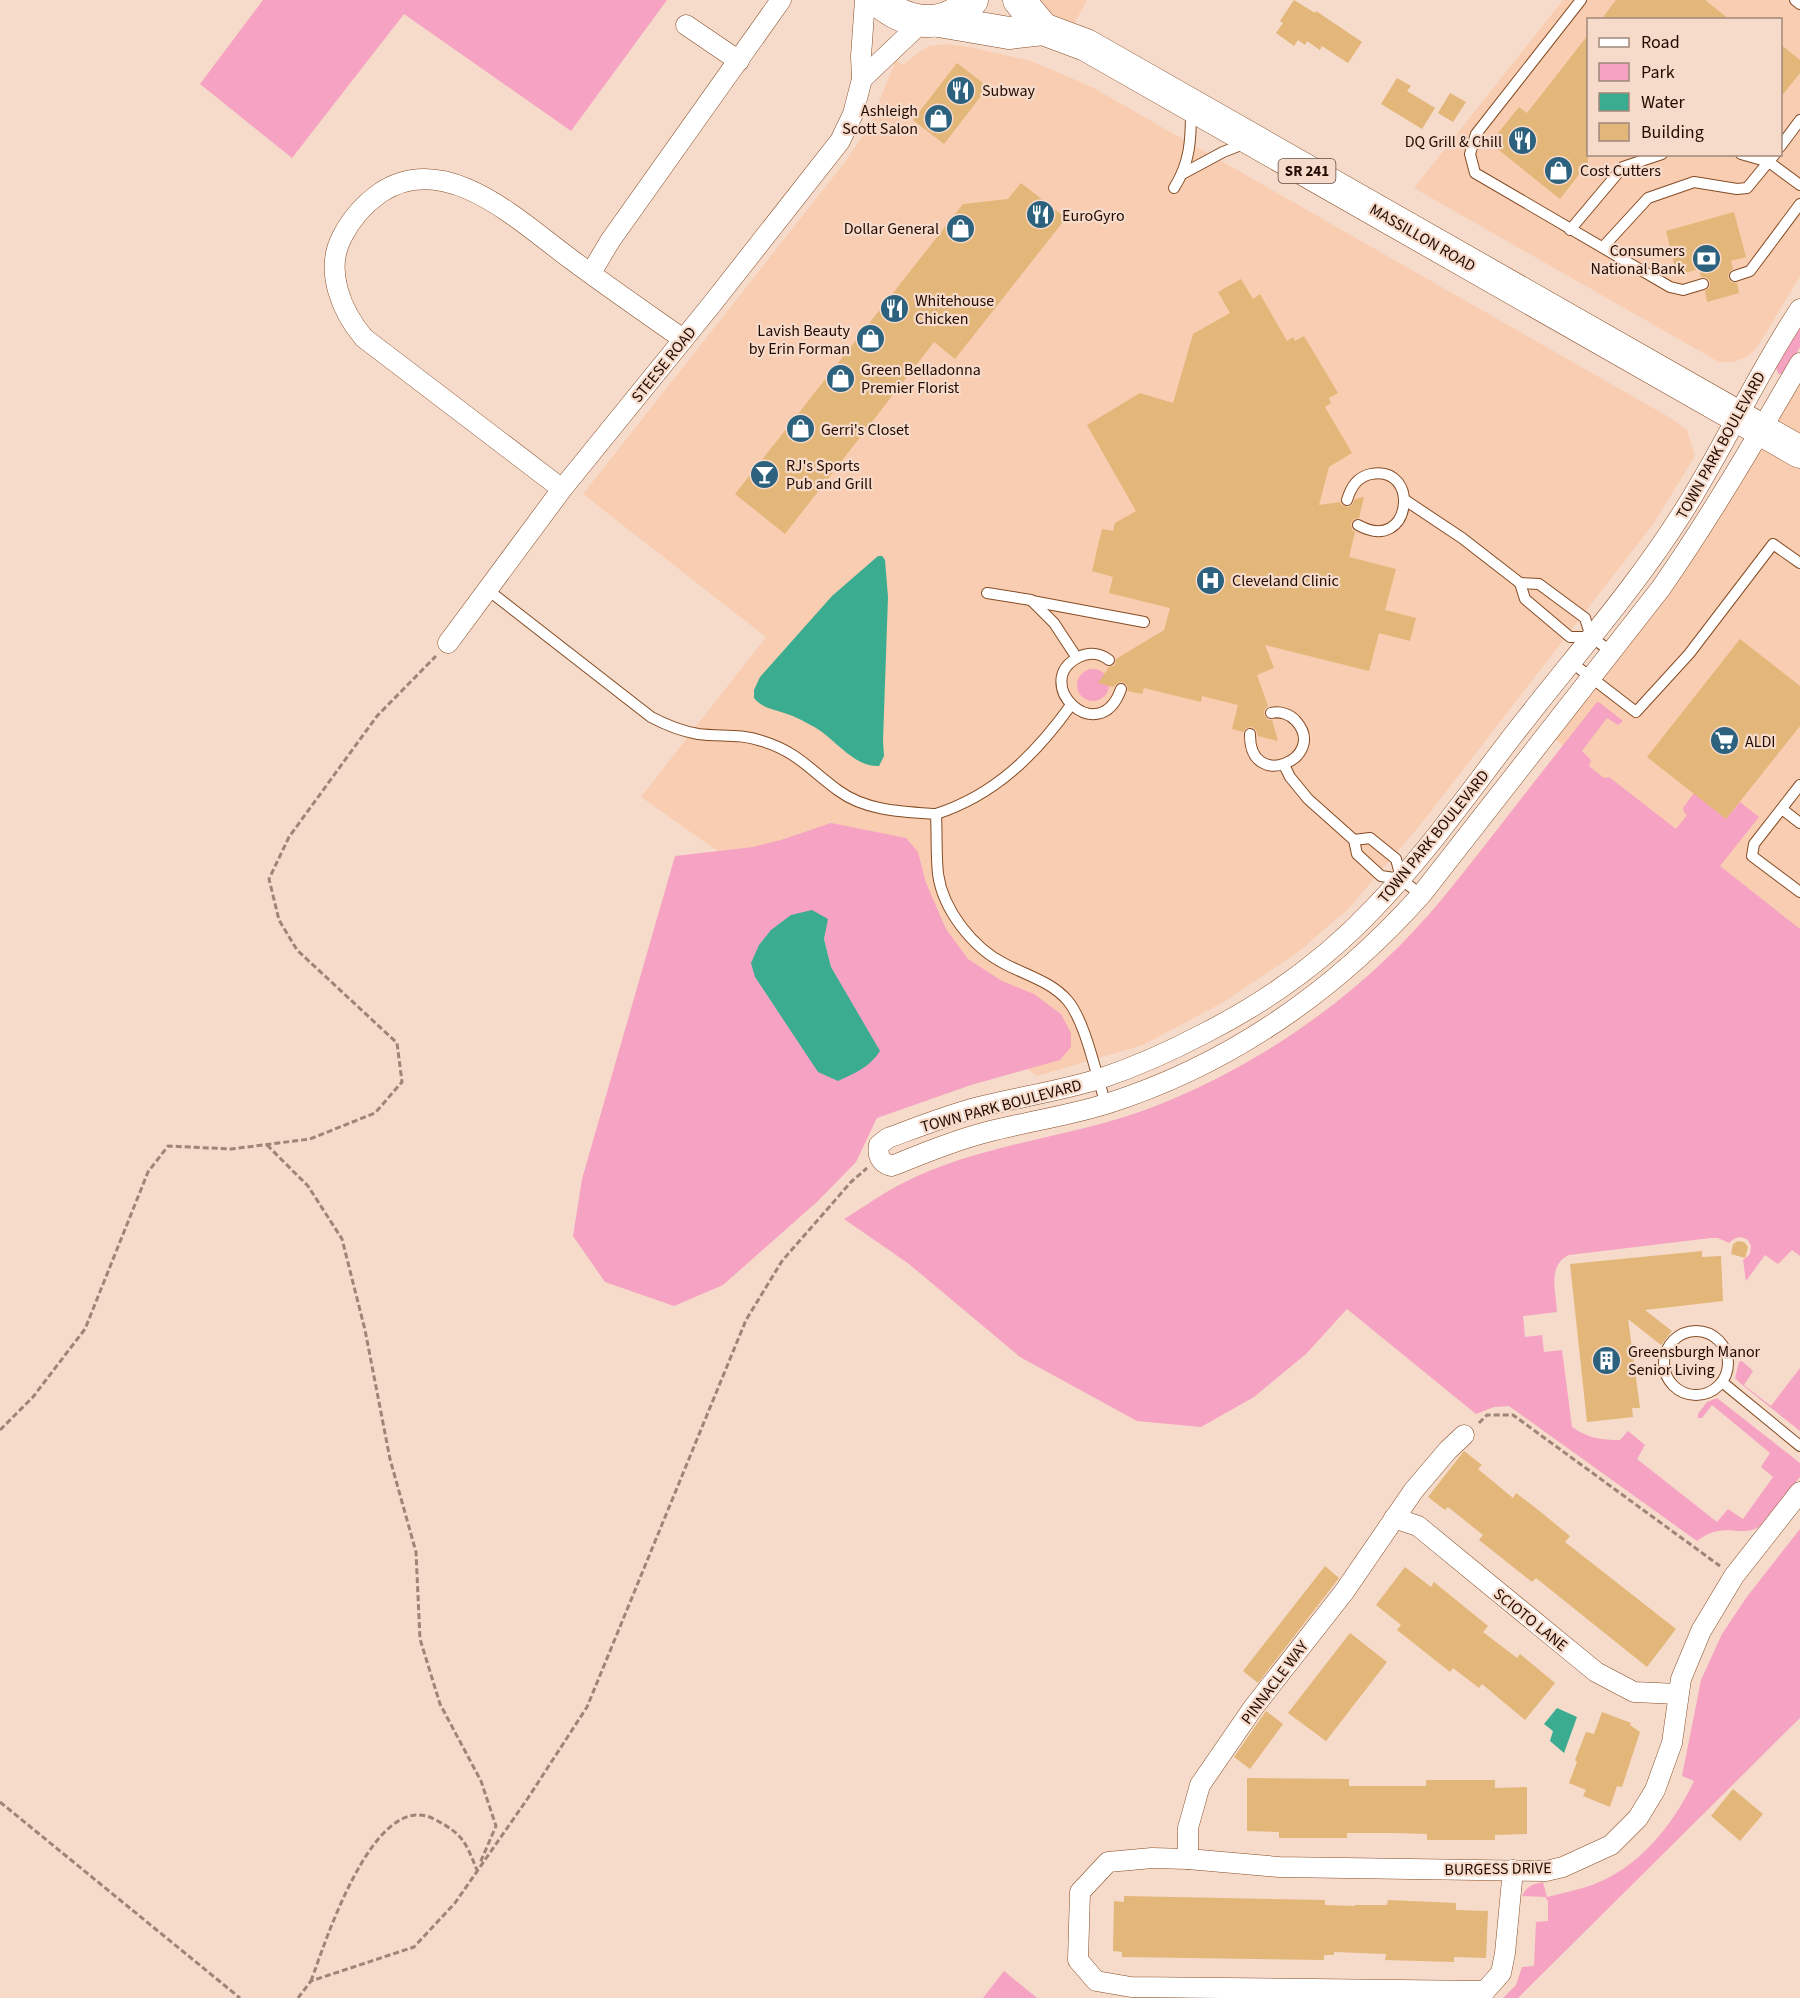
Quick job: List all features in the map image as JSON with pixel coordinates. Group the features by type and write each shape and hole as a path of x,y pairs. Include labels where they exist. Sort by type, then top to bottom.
{"main road":[{"name":"SR 241","path":"878,0 901,17 931,21"},
{"path":"931,21 966,7 972,0"},
{"name":"MASSILLON ROAD","path":"1019,0 1043,29"},
{"name":"MASSILLON ROAD","path":"931,21 1009,33 1043,29 1086,45 1800,452"}],"street":[{"path":"591,273 610,241 781,0"},
{"name":"STEESE ROAD","path":"448,643 562,489 840,141 853,114 862,79 861,56 865,0"},
{"path":"862,79 931,21"},
{"path":"686,25 739,61"},
{"path":"562,489 364,338 351,322 341,302 336,280 336,260 339,242 362,207 403,181 424,179 444,181 464,187 511,213 683,339"},
{"name":"TOWN PARK BOULEVARD","path":"1800,309 1759,375 1749,424 1679,562 1592,678 1421,895 1355,962 1278,1022 1207,1062 1155,1086 1106,1104 967,1138 891,1166 879,1157 878,1151 883,1141 908,1130 962,1112 1097,1079 1180,1046 1270,995 1339,941 1374,909 1401,879 1666,539 1704,477 1749,424 1800,363"},
{"name":"PINNACLE WAY","path":"1188,1859 1188,1828 1200,1785 1253,1708 1344,1592 1394,1518 1448,1450 1464,1435"},
{"name":"BURGESS DRIVE","path":"1513,1870 1501,1973 1485,1991 1131,1987 1096,1981 1078,1960 1080,1892 1108,1862 1152,1858 1279,1867 1513,1870 1546,1871 1563,1867 1611,1845 1638,1818 1655,1791 1672,1743 1681,1678 1701,1631 1734,1576 1800,1492"},
{"name":"SCIOTO LANE","path":"1394,1518 1418,1526 1596,1672 1634,1692 1678,1694"}],"lane":[{"path":"1581,0 1476,134 1470,154 1475,173 1670,287 1683,290 1703,284"},
{"path":"1795,0 1800,4"},
{"path":"1174,188 1184,172 1191,135 1191,105"},
{"path":"1782,144 1800,120"},
{"path":"1184,172 1253,140"},
{"path":"1570,230 1623,167 1656,156"},
{"path":"1756,156 1772,158 1800,185"},
{"path":"1603,247 1648,198 1695,182 1737,189 1747,188 1772,158"},
{"path":"1735,276 1750,271 1800,204"},
{"path":"1347,500 1355,483 1372,474 1390,477 1403,491 1404,510 1394,526 1376,532 1358,525"},
{"path":"1405,500 1462,538 1520,583 1539,584 1585,618 1591,637"},
{"path":"1571,662 1636,712 1689,654 1773,544 1800,563"},
{"path":"1520,583 1525,599 1570,637 1591,637 1612,652"},
{"path":"488,590 651,717 676,729 701,734 735,735 763,741 795,755 840,792 865,805 903,812 936,814 959,807 990,789 1015,770 1040,745 1071,705"},
{"path":"987,593 1144,622"},
{"path":"1031,600 1054,623 1077,658"},
{"path":"1109,660 1096,654 1077,658 1064,672 1063,691 1071,705 1083,712 1093,714 1103,712 1112,706 1121,689"},
{"path":"1250,734 1252,752 1265,764 1284,765 1297,756 1304,740 1298,723 1284,713 1271,713"},
{"path":"1284,765 1290,777 1308,799 1354,840 1357,854 1381,876 1401,879 1421,895"},
{"path":"1800,785 1754,844 1752,856 1800,892"},
{"path":"1782,809 1800,823"},
{"path":"936,814 939,876 950,907 969,937 986,952 1052,987 1068,1001 1079,1021 1106,1104"},
{"path":"1354,840 1370,838 1396,859 1401,879"},
{"path":"1691,1331 1702,1331 1713,1335 1721,1342 1728,1362 1722,1382 1705,1393 1695,1394 1677,1388 1670,1380 1665,1362 1672,1342 1691,1331"},
{"path":"1722,1382 1800,1446"}],"path":[{"path":"0,1430 33,1397 85,1329 148,1172 168,1146 231,1149 310,1139 375,1113 402,1082 397,1043 297,950 279,920 270,879 289,837 377,716 448,643"},
{"path":"267,1144 308,1186 342,1239 365,1330 390,1459 416,1552 420,1639 440,1704 481,1781 496,1826 477,1870"},
{"path":"311,1981 414,1947 455,1903 587,1707 746,1320 782,1261 851,1182 879,1157"},
{"path":"1464,1435 1487,1416 1513,1415 1734,1576"},
{"path":"0,1802 240,1998"},
{"path":"298,1998 311,1981 336,1912 371,1846 393,1824 409,1816 430,1817 454,1830 466,1844 477,1870"}],"shaded area":[{"path":"1019,0 1087,0 1067,37"},
{"path":"1563,0 1800,0 1800,276 1758,346 1747,357 1733,362 1719,362 1414,188"},
{"name":"Cleveland Clinic","path":"946,44 1031,61 1092,87 1674,420 1687,430 1695,456 1654,523 1421,824 1349,908 1297,953 1224,1002 1143,1045 1037,1076 641,797 766,637 583,494 845,162 869,126 896,60 903,65 929,46"},
{"path":"1800,363 1800,948 1303,1026 1344,998 1389,957 1436,907 1563,746 1548,733 1592,678"}],"green space":[{"path":"263,0 667,0 571,131 404,14 292,158 200,84"},
{"path":"1800,326 1800,347 1785,374 1778,374 1776,367"},
{"path":"1093,669 1104,674 1109,685 1104,696 1093,701 1082,696 1077,685 1082,674"},
{"path":"1597,702 1623,721 1618,725 1607,718 1582,751 1591,760 1589,766 1604,778 1609,777 1676,829 1687,815 1683,808 1694,793 1726,819 1740,802 1759,817 1720,866 1800,929 1800,1256 1792,1250 1778,1264 1765,1255 1746,1281 1743,1260 1750,1254 1751,1246 1748,1240 1740,1237 1729,1243 1718,1238 1711,1238 1569,1255 1562,1260 1555,1272 1557,1312 1523,1316 1525,1337 1542,1335 1544,1352 1562,1350 1572,1427 1589,1436 1607,1440 1620,1440 1628,1431 1645,1445 1637,1459 1717,1522 1728,1509 1743,1519 1773,1477 1761,1467 1770,1453 1712,1405 1702,1418 1698,1418 1698,1414 1707,1402 1717,1398 1800,1463 1800,1477 1759,1527 1745,1531 1723,1530 1697,1541 1509,1406 1494,1407 1476,1414 1347,1309 1306,1354 1254,1397 1201,1427 1137,1421 1020,1357 909,1264 844,1219 897,1186 935,1169 998,1149 1127,1116 1190,1092 1250,1060 1308,1023 1362,981 1401,945 1463,873"},
{"path":"831,823 906,838 918,852 926,883 946,929 968,959 1002,981 1034,994 1061,1014 1071,1033 1071,1047 1060,1060 971,1085 877,1118 856,1162 818,1201 723,1285 674,1306 605,1282 573,1236 582,1179 675,856 753,847","holes":["827,919 824,939 831,967 850,1001 838,1081 818,1071 755,977"]},
{"path":"1742,1361 1753,1371 1744,1385 1771,1406 1800,1368 1800,1431 1735,1378 1739,1362"},
{"path":"1800,1529 1800,1718 1518,1998 1503,1998 1516,1985 1522,1967 1534,1966 1536,1922 1548,1921 1548,1901 1545,1897 1522,1896 1526,1890 1543,1882 1547,1897 1586,1887 1609,1877 1625,1868 1653,1843 1676,1813 1694,1781 1682,1776 1701,1680 1722,1634 1746,1598"},
{"path":"1004,1971 1037,1998 983,1998"}],"water":[{"path":"878,556 882,556 885,560 888,597 884,756 879,766 853,758 816,728 765,707 754,698 754,690 760,677 832,596"},
{"path":"812,910 828,919 824,939 831,967 880,1051 867,1065 838,1081 818,1072 755,977 751,963 759,945 771,930 791,915"},
{"path":"1557,1708 1577,1717 1564,1753 1550,1741 1553,1731 1544,1724"}],"building":[{"path":"1294,0 1315,13 1316,11 1362,42 1348,63 1322,46 1320,50 1307,41 1305,45 1298,40 1294,46 1276,33 1283,23 1280,21"},
{"path":"1616,0 1705,0 1728,18 1602,18"},
{"path":"1587,36 1588,163 1560,199 1490,143 1519,107 1527,113"},
{"path":"1782,46 1800,60 1800,73 1782,96"},
{"path":"957,63 988,87 944,144 913,120"},
{"path":"1397,78 1411,86 1407,91 1435,108 1422,129 1381,104"},
{"path":"1450,93 1466,102 1453,122 1438,113"},
{"path":"1021,183 1066,218 955,359 934,342 785,534 735,494 963,204 1008,199"},
{"name":"Consumers National Bank","path":"1734,212 1746,257 1731,261 1733,269 1729,272 1728,278 1731,282 1737,283 1739,293 1707,302 1705,291 1710,286 1710,281 1701,277 1699,269 1677,275 1666,231"},
{"path":"1241,279 1253,299 1260,294 1287,341 1293,337 1295,341 1304,336 1338,393 1329,398 1331,403 1325,407 1352,453 1329,467 1319,505 1340,502 1348,507 1355,499 1364,497 1359,518 1354,519 1351,523 1352,530 1355,532 1349,557 1396,569 1385,610 1416,618 1410,641 1379,633 1369,671 1265,645 1274,668 1257,675 1268,706 1264,710 1264,715 1268,720 1272,720 1278,741 1258,736 1252,727 1246,728 1243,732 1232,729 1238,705 1202,696 1201,702 1144,688 1142,694 1128,691 1127,685 1122,682 1113,687 1098,683 1109,667 1115,665 1116,659 1164,630 1170,608 1109,593 1113,577 1092,571 1102,529 1113,531 1115,523 1136,511 1087,425 1140,393 1173,403 1193,334 1230,313 1218,292"},
{"name":"ALDI","path":"1740,639 1800,686 1800,726 1726,819 1647,757"},
{"path":"1738,1241 1744,1242 1748,1247 1745,1258 1731,1254 1733,1244"},
{"name":"Greensburgh Manor Senior Living","path":"1702,1251 1702,1257 1721,1256 1723,1301 1645,1310 1672,1331 1661,1345 1628,1319 1640,1408 1632,1408 1633,1417 1587,1422 1570,1264"},
{"path":"1464,1451 1482,1465 1478,1469 1513,1498 1516,1493 1537,1509 1570,1536 1565,1542 1676,1629 1647,1667 1536,1578 1532,1582 1479,1540 1483,1535 1448,1507 1445,1510 1428,1497"},
{"path":"1325,1566 1339,1578 1258,1683 1243,1671"},
{"path":"1405,1567 1431,1587 1434,1582 1488,1626 1483,1632 1517,1658 1520,1654 1555,1683 1525,1720 1482,1684 1479,1688 1453,1668 1450,1672 1397,1630 1401,1625 1376,1605"},
{"path":"1350,1633 1387,1662 1326,1741 1288,1713"},
{"path":"1266,1711 1283,1724 1250,1769 1234,1757"},
{"path":"1602,1712 1631,1723 1630,1725 1640,1732 1622,1787 1617,1786 1610,1807 1583,1796 1586,1790 1569,1783 1586,1732 1594,1734"},
{"path":"1247,1778 1349,1779 1349,1786 1426,1786 1426,1780 1495,1780 1495,1788 1527,1787 1527,1834 1495,1835 1495,1840 1427,1840 1427,1834 1394,1833 1347,1833 1347,1838 1279,1838 1279,1832 1247,1831"},
{"path":"1733,1789 1763,1814 1740,1841 1711,1816"},
{"path":"1124,1896 1325,1900 1325,1905 1355,1906 1387,1905 1388,1900 1456,1903 1456,1910 1488,1911 1486,1958 1454,1957 1454,1962 1385,1960 1386,1954 1334,1952 1334,1955 1324,1955 1324,1960 1122,1957 1122,1952 1113,1951 1114,1901 1124,1902"}],"place":[{"name":"Subway","path":"961,90"},
{"name":"Ashleigh Scott Salon","path":"939,119"},
{"name":"DQ Grill & Chill","path":"1523,141"},
{"name":"Cost Cutters","path":"1559,170"},
{"name":"EuroGyro","path":"1041,215"},
{"name":"Dollar General","path":"960,228"},
{"name":"Consumers National Bank","path":"1706,259"},
{"name":"Whitehouse Chicken","path":"894,309"},
{"name":"Lavish Beauty by Erin Forman","path":"871,339"},
{"name":"Green Belladonna Premier Florist","path":"840,378"},
{"name":"Gerri's Closet","path":"800,429"},
{"name":"RJ's Sports Pub and Grill","path":"765,474"},
{"name":"Cleveland Clinic","path":"1211,580"},
{"name":"ALDI","path":"1724,741"},
{"name":"Greensburgh Manor Senior Living","path":"1607,1360"}]}
